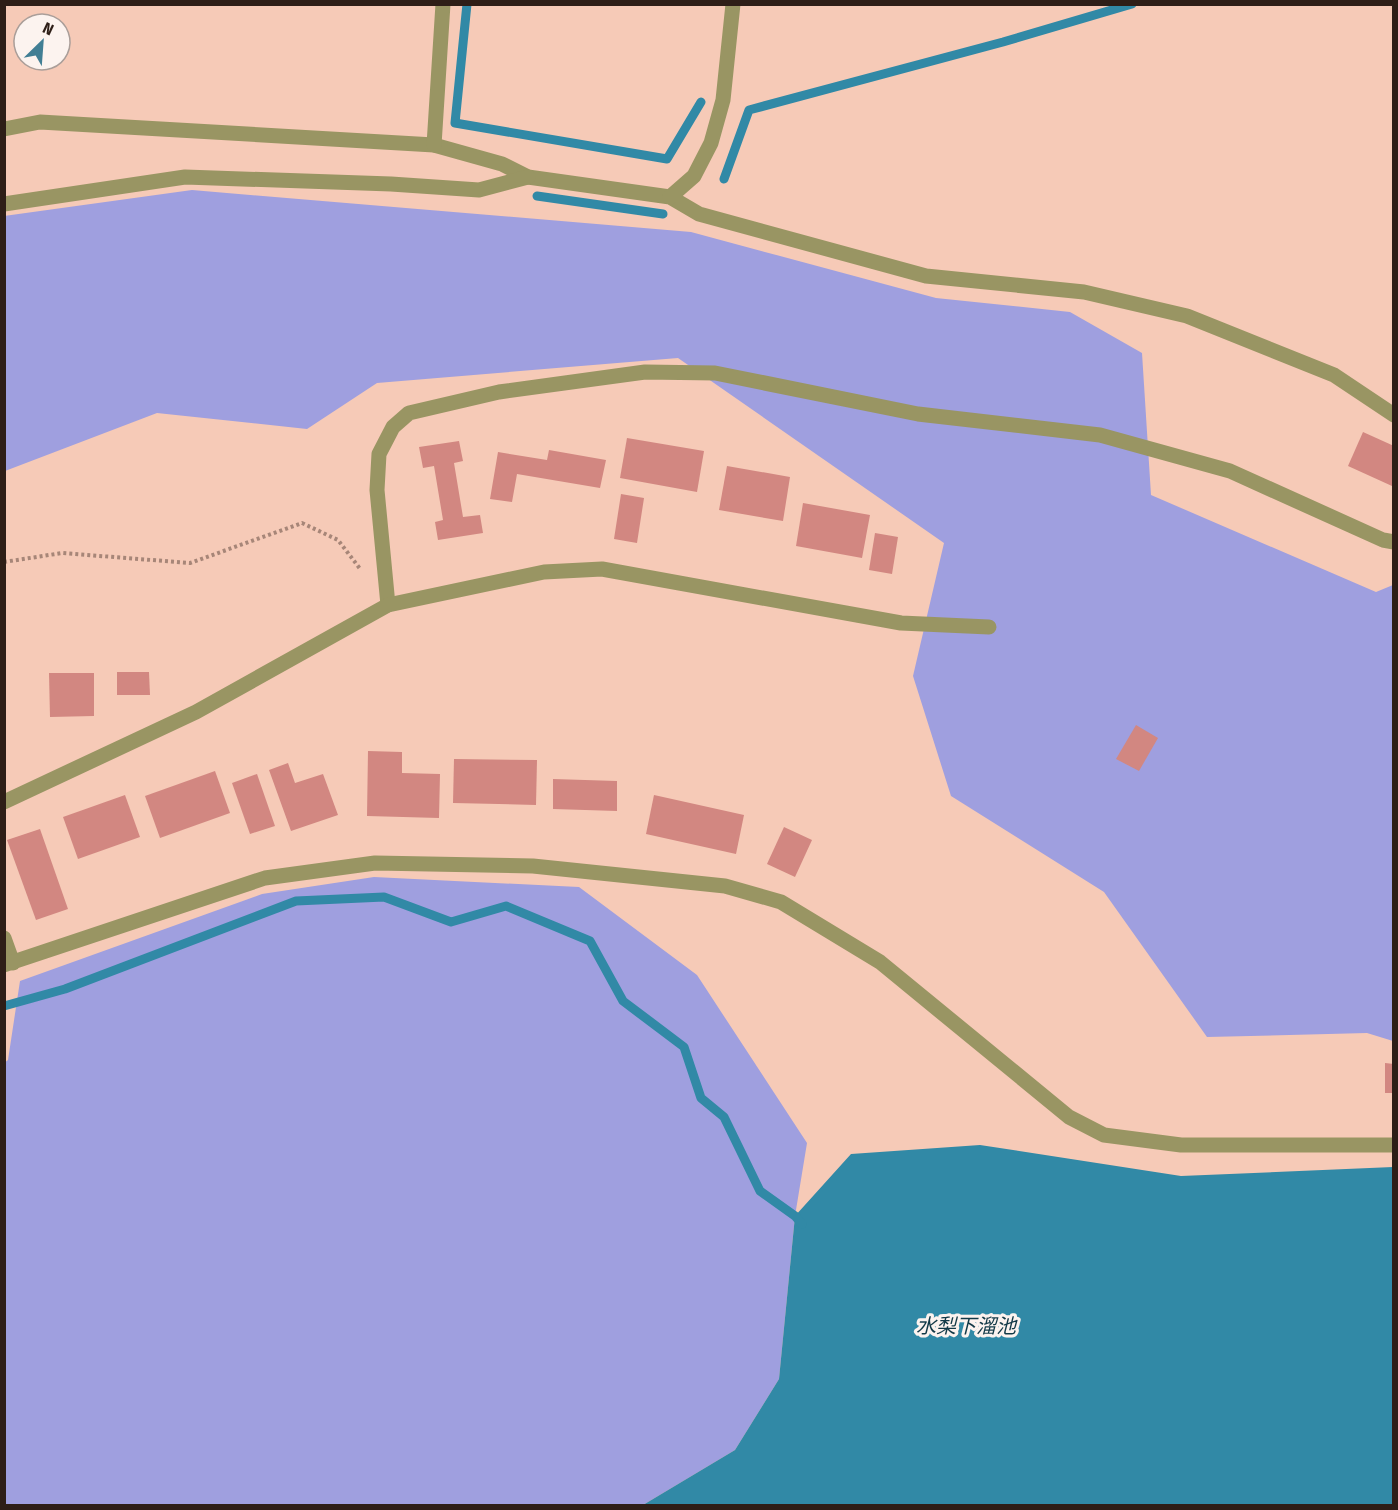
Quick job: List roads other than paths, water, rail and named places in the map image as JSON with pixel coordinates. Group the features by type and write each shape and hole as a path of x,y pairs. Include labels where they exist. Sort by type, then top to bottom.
{"street":[{"path":"434,145 443,4"},
{"path":"670,197 694,176 711,143 723,100 733,4"},
{"path":"4,129 40,122 434,145 502,164 528,177 670,197 699,214 926,276 1084,292 1187,316 1334,375 1394,415"},
{"path":"4,204 184,177 391,183 479,190 528,177"},
{"path":"388,605 376,490 380,454 393,428 409,413 499,392 645,372 716,373 918,414 1100,435 1230,471 1383,540 1394,542"},
{"path":"4,802 196,712 388,605 544,572 602,569 901,623 988,627"},
{"path":"4,938 9,964 265,878 375,863 533,866 725,886 781,902 880,962 1069,1118 1104,1135 1181,1146 1394,1145"}],"water":[{"name":"水梨下溜池","path":"980,1145 1181,1176 1393,1167 1393,1505 643,1505 735,1450 779,1379 795,1216 851,1154"}],"waterway":[{"path":"467,4 455,123 667,159 701,102"},
{"path":"724,179 749,110 1003,42 1132,4"},
{"path":"537,196 663,214"},
{"path":"4,1006 65,989 296,901 384,897 451,922 506,906 590,941 623,1001 684,1047 701,1098 724,1117 760,1191 795,1216 802,1224"}]}
